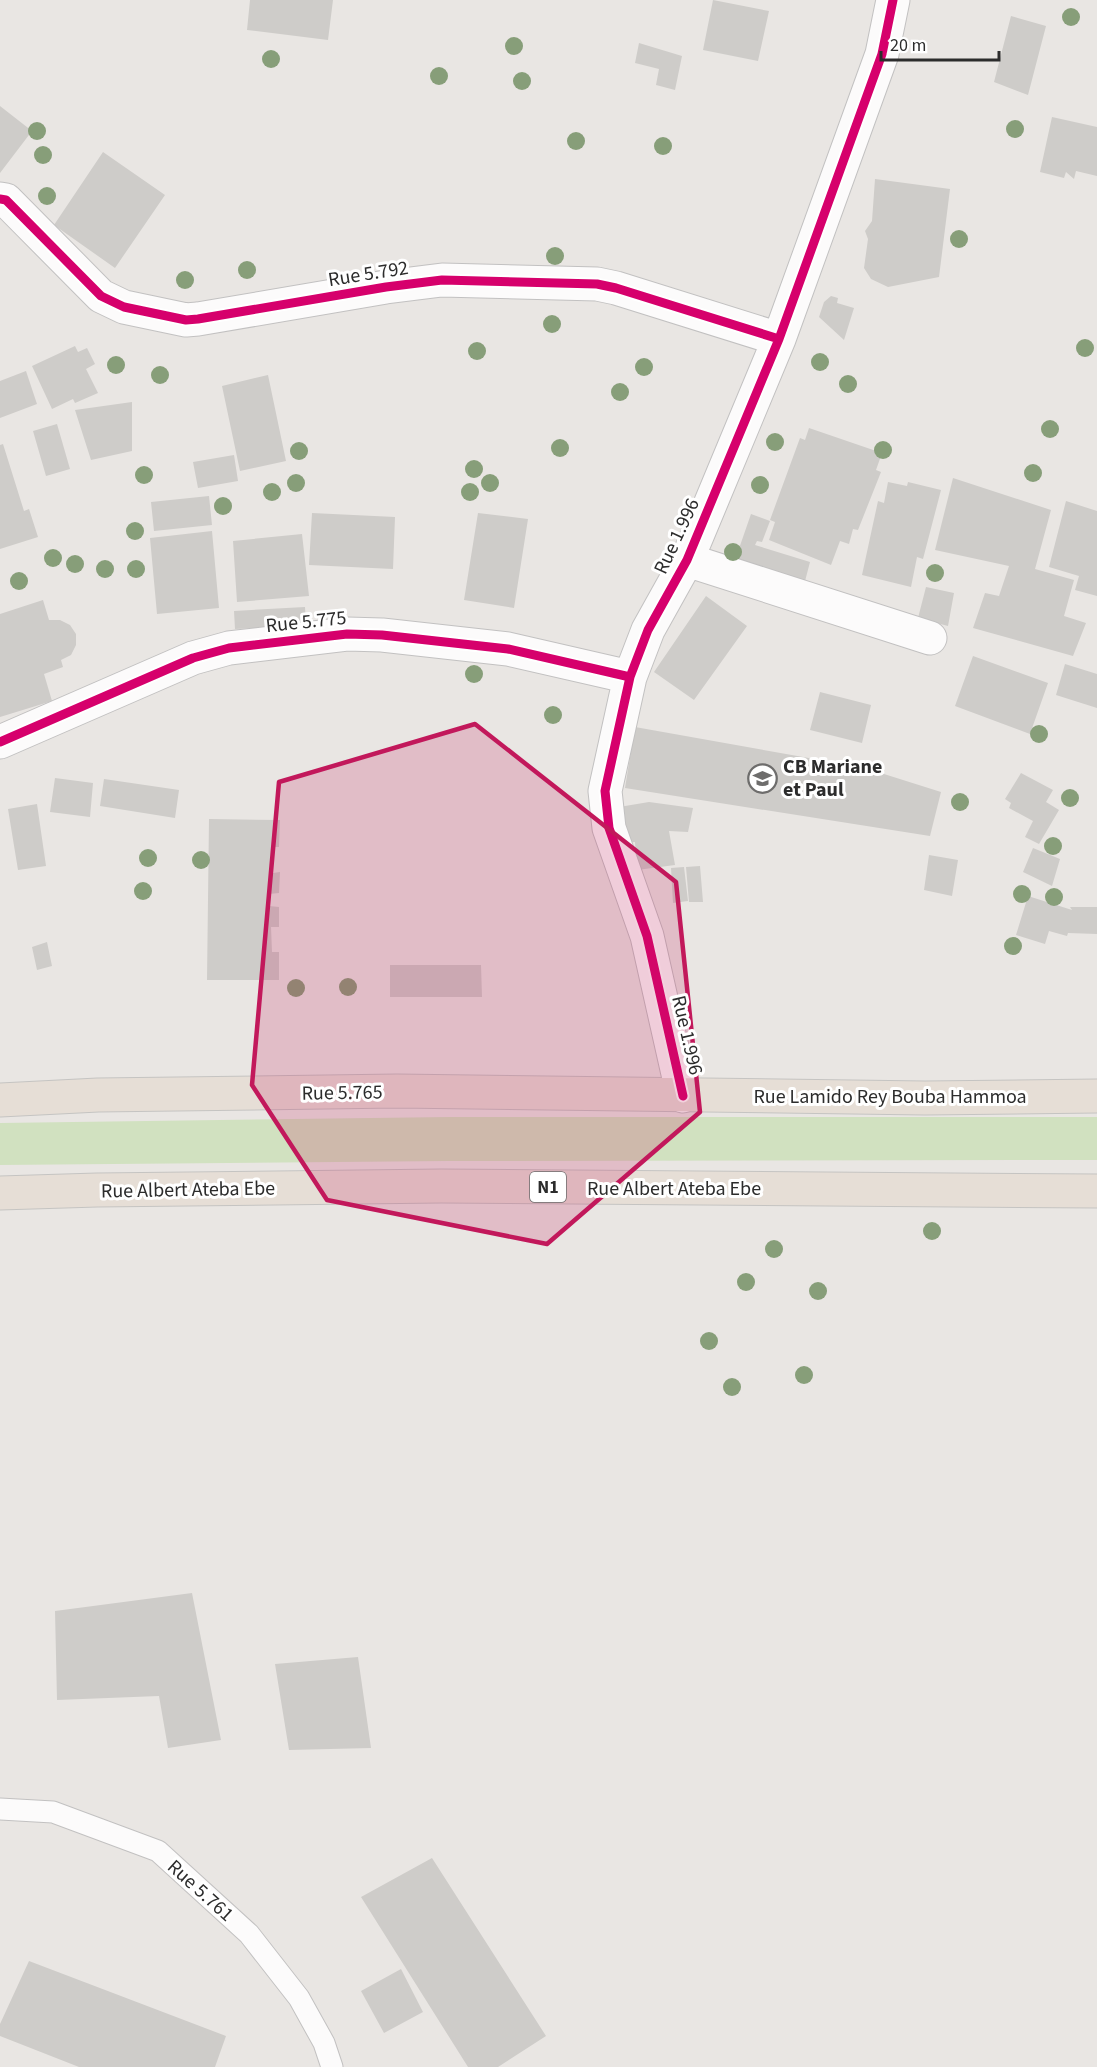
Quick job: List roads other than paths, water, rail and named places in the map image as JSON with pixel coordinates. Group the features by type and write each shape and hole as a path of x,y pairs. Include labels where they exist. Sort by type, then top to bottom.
{"highway":[{"name":"Rue 5.765","path":"0,1100 98,1095 397,1091 683,1096"},
{"name":"Rue Lamido Rey Bouba Hammoa","path":"683,1096 926,1098 1097,1096"},
{"name":"Rue Albert Ateba Ebe","path":"0,1193 441,1186 1097,1191"}],"street":[{"name":"Rue 1.996","path":"683,1096 647,936 609,828 605,791 630,677 648,630 687,560 779,339 882,54 893,0"},
{"name":"Rue 5.792","path":"0,199 6,200 101,296 124,307 186,320 198,320 386,287 442,280 597,284 779,339"},
{"path":"687,560 930,638"},
{"name":"Rue 5.775","path":"0,742 193,658 229,648 347,634 382,635 508,649 630,677"}],"lane":[{"name":"Rue 5.761","path":"0,1809 53,1812 158,1851 249,1934 299,1998 324,2043 332,2067"}],"place":[{"name":"CB Mariane et Paul","path":"762,778"}]}
